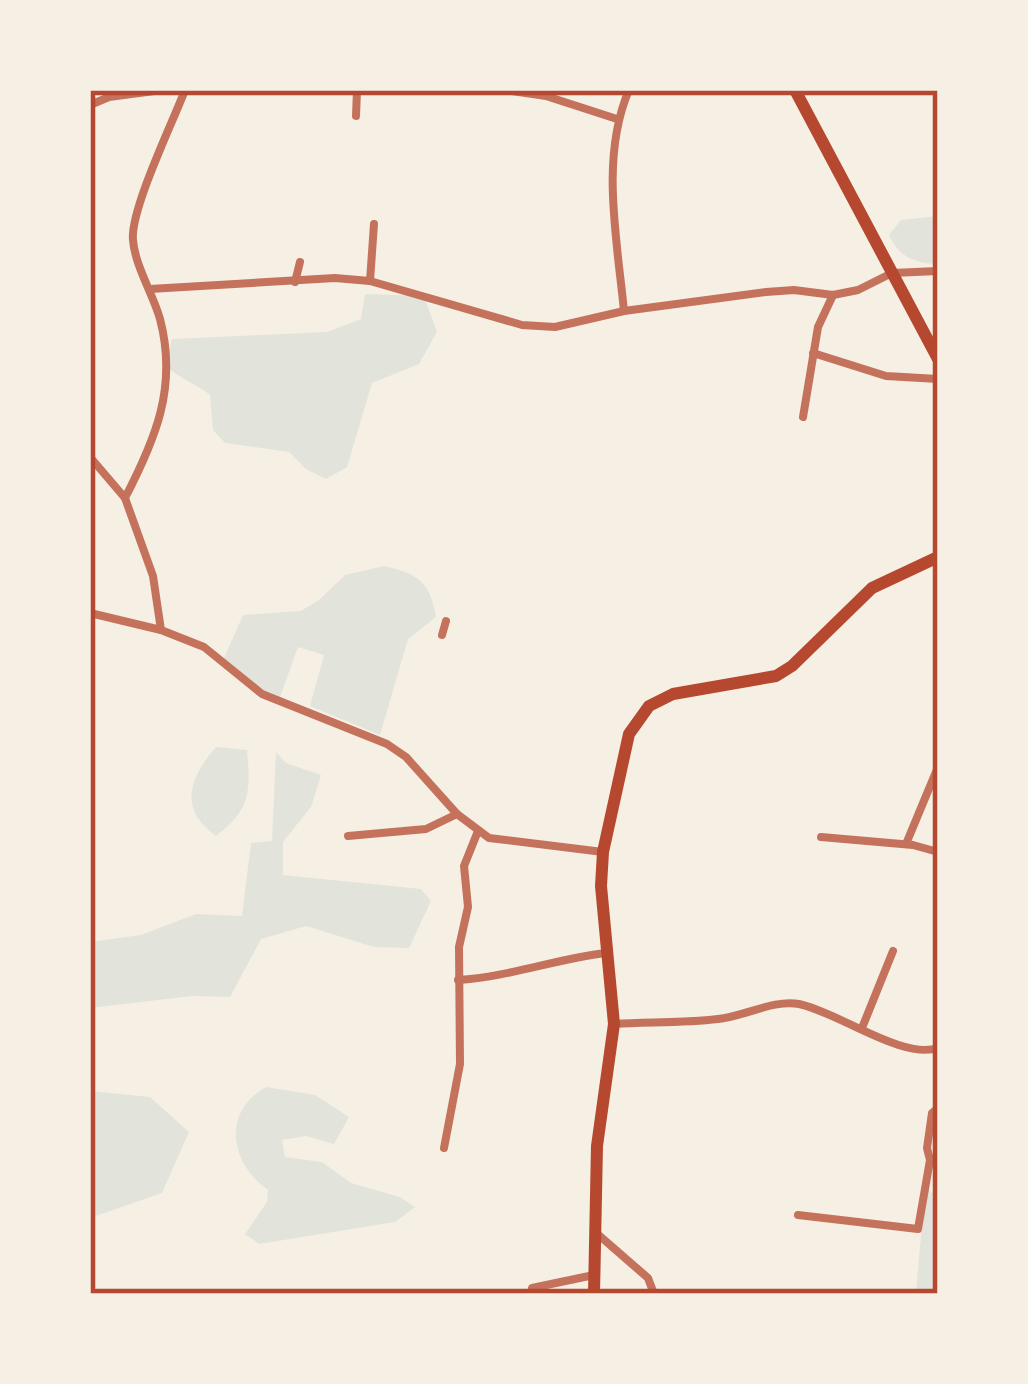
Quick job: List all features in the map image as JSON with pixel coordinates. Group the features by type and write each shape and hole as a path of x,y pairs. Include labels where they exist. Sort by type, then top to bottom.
{"main road":[{"path":"795,90 938,359"},
{"path":"594,1294 597,1146 614,1024 603,852 628,734 649,706 674,694 776,676 872,588 938,557"}],"street":[{"path":"90,105 162,90"},
{"path":"125,498 161,421 166,365 161,323 132,239 185,90"},
{"path":"356,116 357,90"},
{"path":"504,90 546,96 616,119"},
{"path":"624,311 613,174 616,119 629,90"},
{"path":"370,281 374,224"},
{"path":"296,282 299,262"},
{"path":"150,289 335,278 370,281 522,325 555,327 624,311 794,290 833,295 858,290 892,273 938,271"},
{"path":"803,417 818,327 833,295"},
{"path":"813,352 886,376 938,380"},
{"path":"90,457 125,498 153,576 161,630"},
{"path":"90,613 204,646 262,694 387,744 478,831 512,843 603,852"},
{"path":"442,635 446,621"},
{"path":"906,844 938,767"},
{"path":"348,836 425,829 457,814"},
{"path":"445,1148 463,1030 458,980 459,946 468,907 464,866 478,831"},
{"path":"821,837 938,851"},
{"path":"862,1028 893,951"},
{"path":"458,980 501,978 553,960 606,953"},
{"path":"614,1024 720,1019 792,1002 910,1049 928,1052 938,1048"},
{"path":"797,1215 918,1229 930,1160 932,1113 938,1108"},
{"path":"593,1230 648,1278 654,1294"},
{"path":"531,1294 532,1288 594,1275"}],"shaded area":[{"path":"938,216 938,264 908,257 889,235 901,220"},
{"path":"365,294 424,296 437,332 419,364 372,383 347,467 326,479 306,469 289,452 225,443 213,430 210,395 165,365 172,339 327,332 361,319"},
{"path":"384,566 420,581 436,617 408,639 380,735 310,706 324,655 298,647 279,700 262,694 224,658 243,615 301,611 345,575"},
{"path":"216,747 247,750 249,778 242,808 216,836 196,815 192,793 199,770"},
{"path":"276,752 286,763 321,775 311,807 283,842 283,875 421,889 431,901 409,948 374,947 306,926 261,939 230,997 192,996 90,1008 90,942 141,935 196,914 242,916 251,843 272,841"},
{"path":"266,1087 315,1095 349,1117 334,1144 306,1136 282,1140 285,1157 322,1162 351,1183 400,1197 415,1207 395,1222 259,1244 245,1234 267,1202 268,1190 245,1166 237,1123 252,1097"},
{"path":"90,1091 150,1097 189,1132 162,1193 90,1218"},
{"path":"925,1188 938,1196 938,1294 916,1294"}]}
